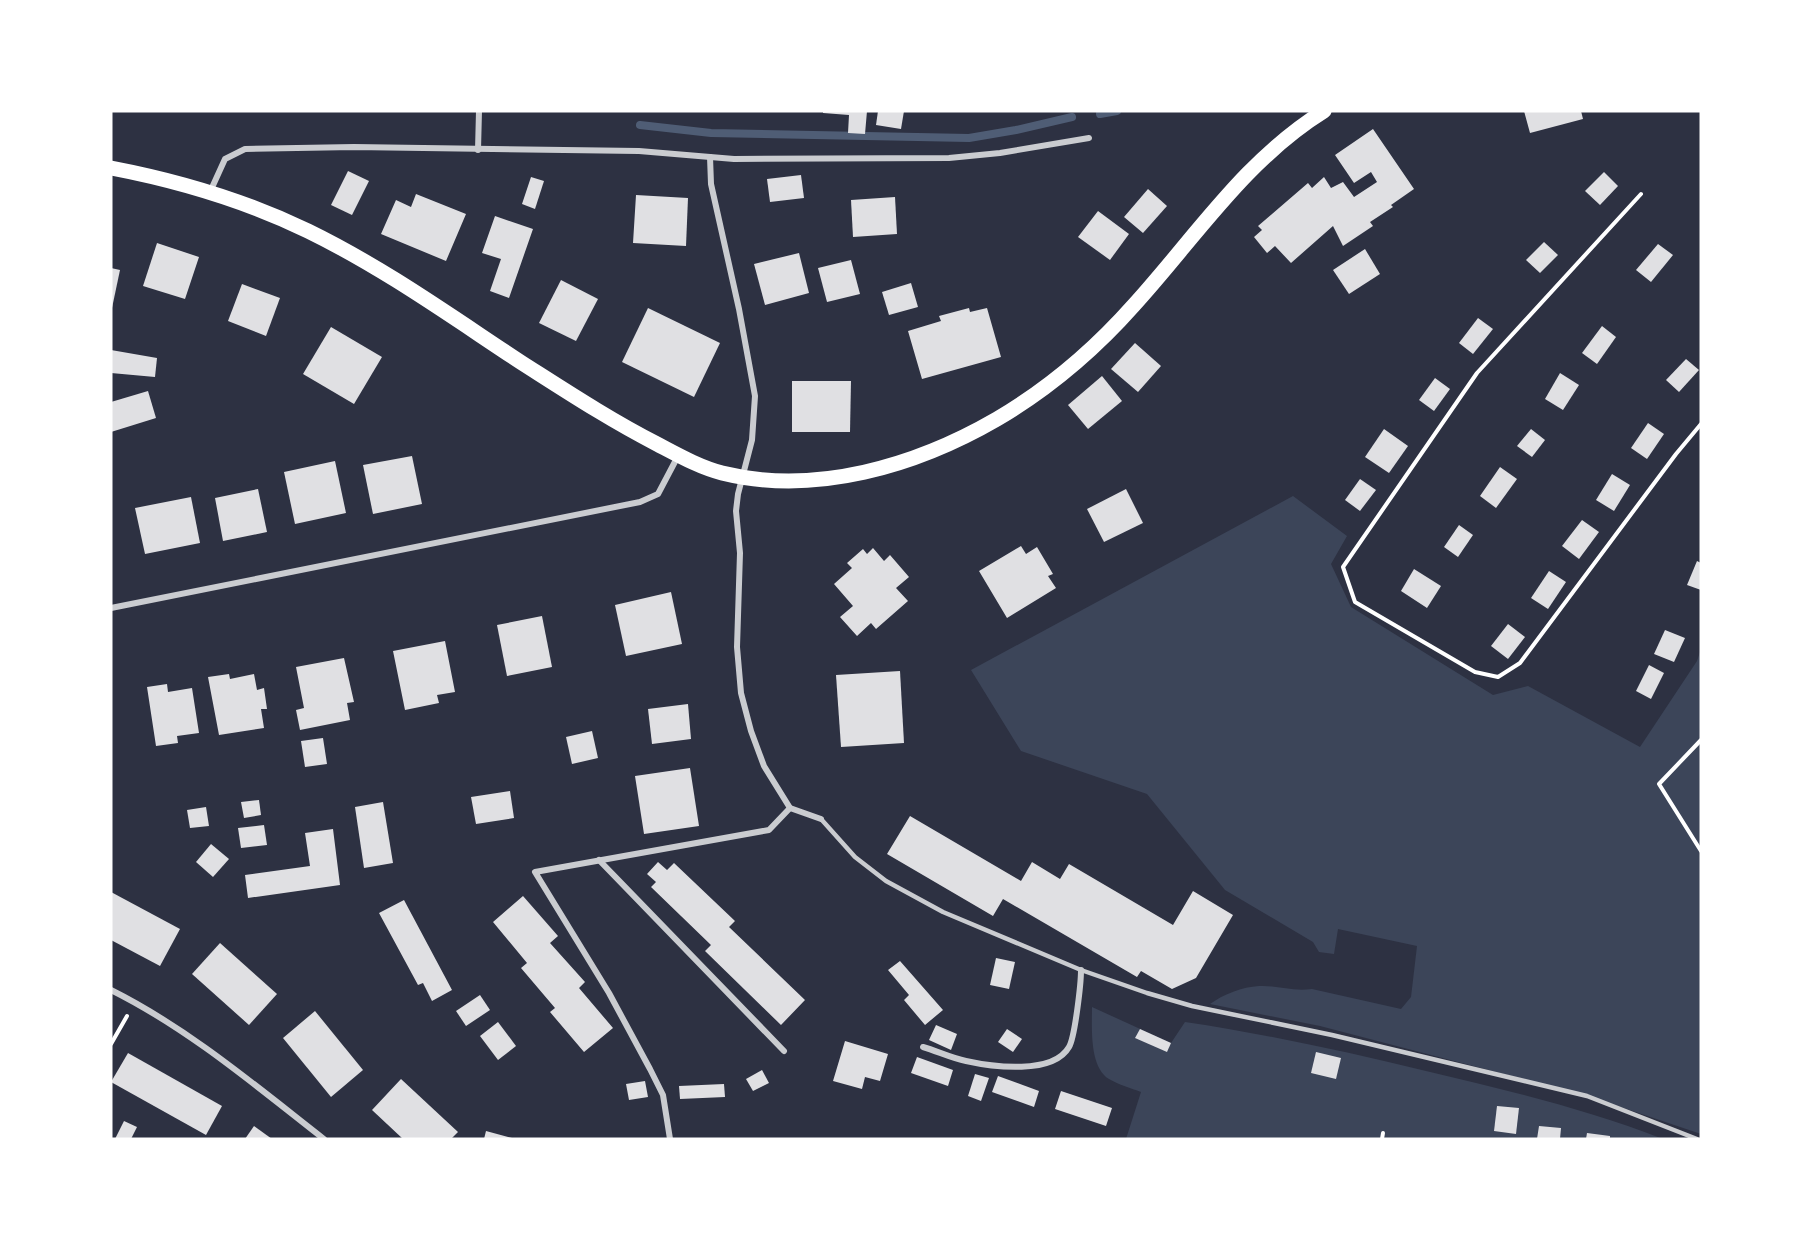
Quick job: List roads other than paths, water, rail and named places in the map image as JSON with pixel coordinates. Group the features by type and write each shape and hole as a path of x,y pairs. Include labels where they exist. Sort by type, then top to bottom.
{"main road":[{"path":"111,168 210,192 275,216 340,247 408,288 589,406 678,456 718,472 742,477 763,480 813,480 888,466 923,455 958,440 997,419 1055,379 1133,307 1248,172 1280,143 1324,111"}],"street":[{"path":"478,150 479,111"},
{"path":"210,192 225,159 244,149 354,147 639,151 734,159 949,158 1000,153 1089,138"},
{"path":"710,157 711,184 739,309 755,396 752,440 736,511 740,553 736,647 741,693 751,731 764,766 790,807 820,819"},
{"path":"111,608 640,502 658,494 678,456"},
{"path":"670,1139 663,1095 609,993 535,872 769,830 790,807"},
{"path":"599,860 784,1051"},
{"path":"922,1047 965,1061 1007,1065 1040,1066 1059,1059 1070,1046 1082,970"},
{"path":"111,990 136,1002 189,1035 324,1139"}],"lane":[{"path":"820,819 855,857 886,881 943,912 1082,970 1192,1006 1332,1035 1587,1096 1697,1139"}],"waterway":[{"path":"1100,114 1117,111"},
{"path":"640,125 711,133 969,138 1072,117"}]}
